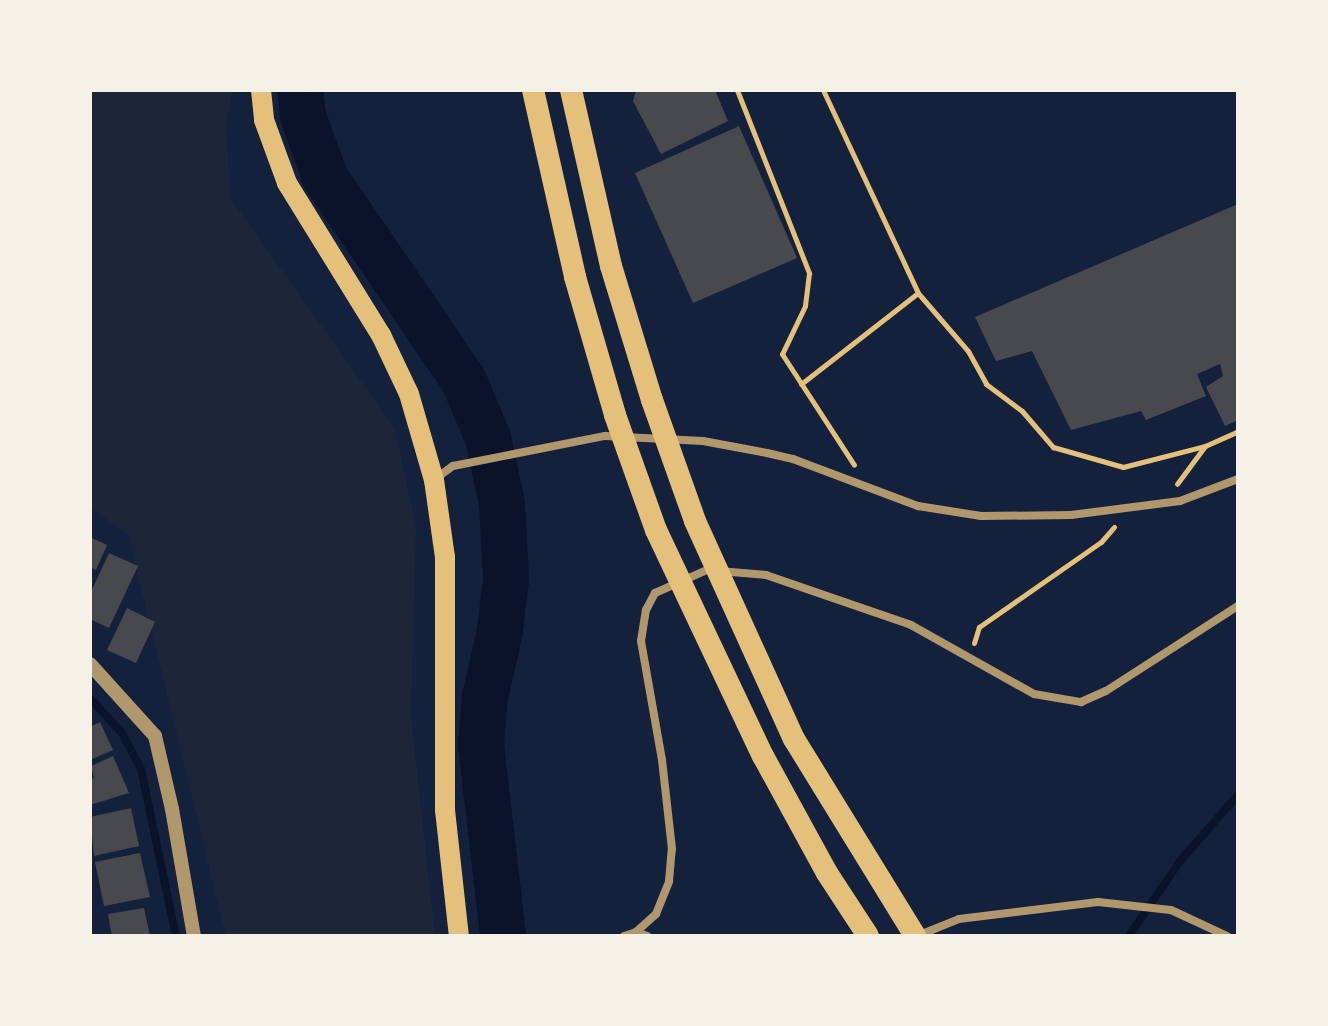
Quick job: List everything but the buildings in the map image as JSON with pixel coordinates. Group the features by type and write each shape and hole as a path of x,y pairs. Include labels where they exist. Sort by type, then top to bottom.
{"highway":[{"path":"261,90 264,120 287,183 381,335 409,394 434,480 445,557 445,810 459,936"},
{"path":"533,90 575,277 615,415 656,530 763,756 827,873 868,936"},
{"path":"571,90 611,266 652,400 695,521 794,739 916,936"}],"street":[{"path":"434,480 453,466 605,436 703,441 793,459 918,506 981,516 1071,515 1180,501 1238,479"},
{"path":"624,936 636,932 656,914 669,881 672,849 662,760 641,641 646,610 655,593 707,570 766,575 911,625 1034,694 1081,702 1106,691 1238,606"},
{"path":"90,664 155,736 172,809 194,936"},
{"path":"916,936 959,919 1098,902 1171,910 1227,936"},
{"path":"636,932 647,936"}],"path":[{"path":"737,90 809,273 805,306 782,354 869,488"},
{"path":"823,90 918,293 968,351 986,384 1022,411 1053,447 1123,467 1205,446 1238,431"},
{"path":"801,384 918,293"},
{"path":"1173,490 1205,446"},
{"path":"970,660 979,627 1101,542 1133,507"}],"shaded area":[{"path":"90,90 233,90 226,120 230,198 395,429 416,527 411,717 435,936 226,936 128,534 90,508"}],"waterway":[{"path":"300,90 303,116 325,177 464,381 488,438 502,504 506,579 500,631 485,697 481,745 503,936"},
{"path":"90,698 122,733 141,769 176,936"},
{"path":"1129,936 1180,861 1238,795"}]}
